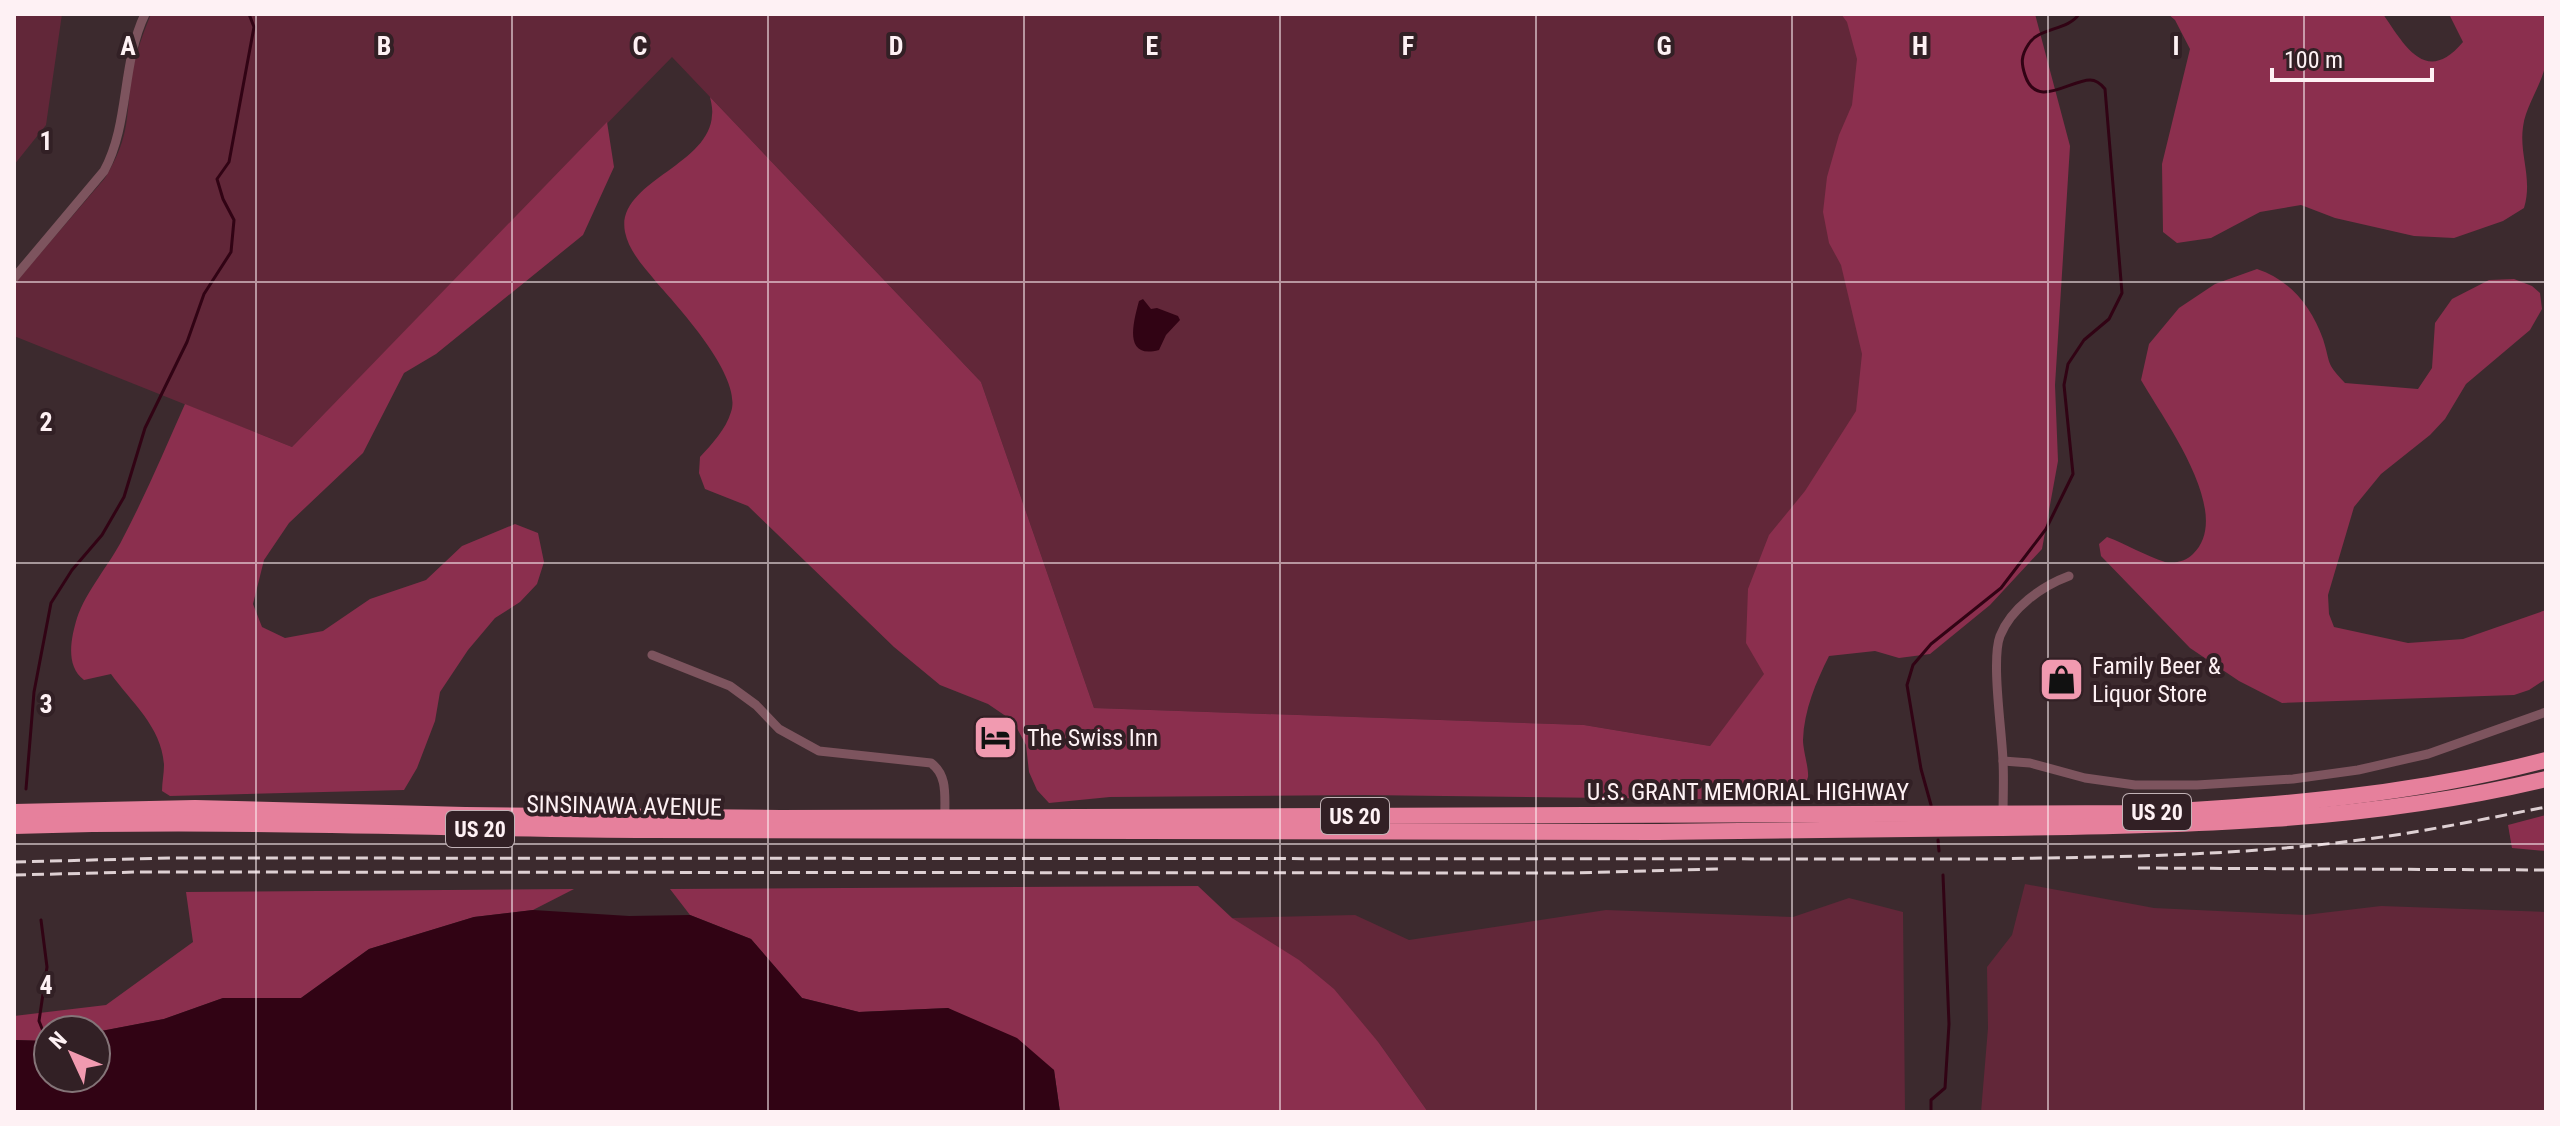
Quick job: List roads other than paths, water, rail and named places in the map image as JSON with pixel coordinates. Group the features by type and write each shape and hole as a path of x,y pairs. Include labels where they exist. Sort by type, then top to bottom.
{"highway":[{"name":"U.S. GRANT MEMORIAL HIGHWAY","path":"946,823 1745,832 2003,822 2254,807 2390,791 2470,778 2546,760"},
{"name":"U.S. GRANT MEMORIAL HIGHWAY","path":"2003,822 2120,827 2267,821 2431,801 2546,779"},
{"name":"SINSINAWA AVENUE","path":"14,812 195,808 946,823"},
{"name":"SINSINAWA AVENUE","path":"14,826 196,822 564,830 946,823"}],"street":[{"path":"14,278 104,171 112,156 128,66 145,14"},
{"path":"2003,822 1997,649 2001,634 2007,623 2047,584 2069,576"},
{"path":"652,655 730,686 756,705 779,729 819,751 931,763 942,775 946,823"},
{"path":"2003,761 2030,763 2085,778 2135,785 2293,779 2358,770 2428,754 2546,712"}],"waterway":[{"path":"26,789 34,692 51,603 72,570 102,535 124,497 145,428 187,342 204,294 231,252 234,220 217,179 229,162 254,27 249,14"},
{"path":"1931,805 1921,769 1907,685 1913,665 1931,644 2001,588 2046,529 2073,474 2064,385 2068,364 2084,340 2109,319 2122,293 2105,89 2090,80 2054,91 2037,91 2030,85 2023,67 2024,53 2033,39 2068,23 2079,14"},
{"path":"1938,840 1939,851"},
{"path":"1931,1112 1931,1100 1945,1088 1949,1024 1943,875"},
{"path":"40,1014 47,967 41,920"}],"railway":[{"path":"14,862 172,858 2082,857 2236,852 2338,843 2429,830 2546,807"},
{"path":"2138,868 2546,870"},
{"path":"14,875 138,872 1571,873 1718,869"}],"place":[{"name":"Family Beer & Liquor Store","path":"2061,680"},
{"name":"The Swiss Inn","path":"996,738"}]}
